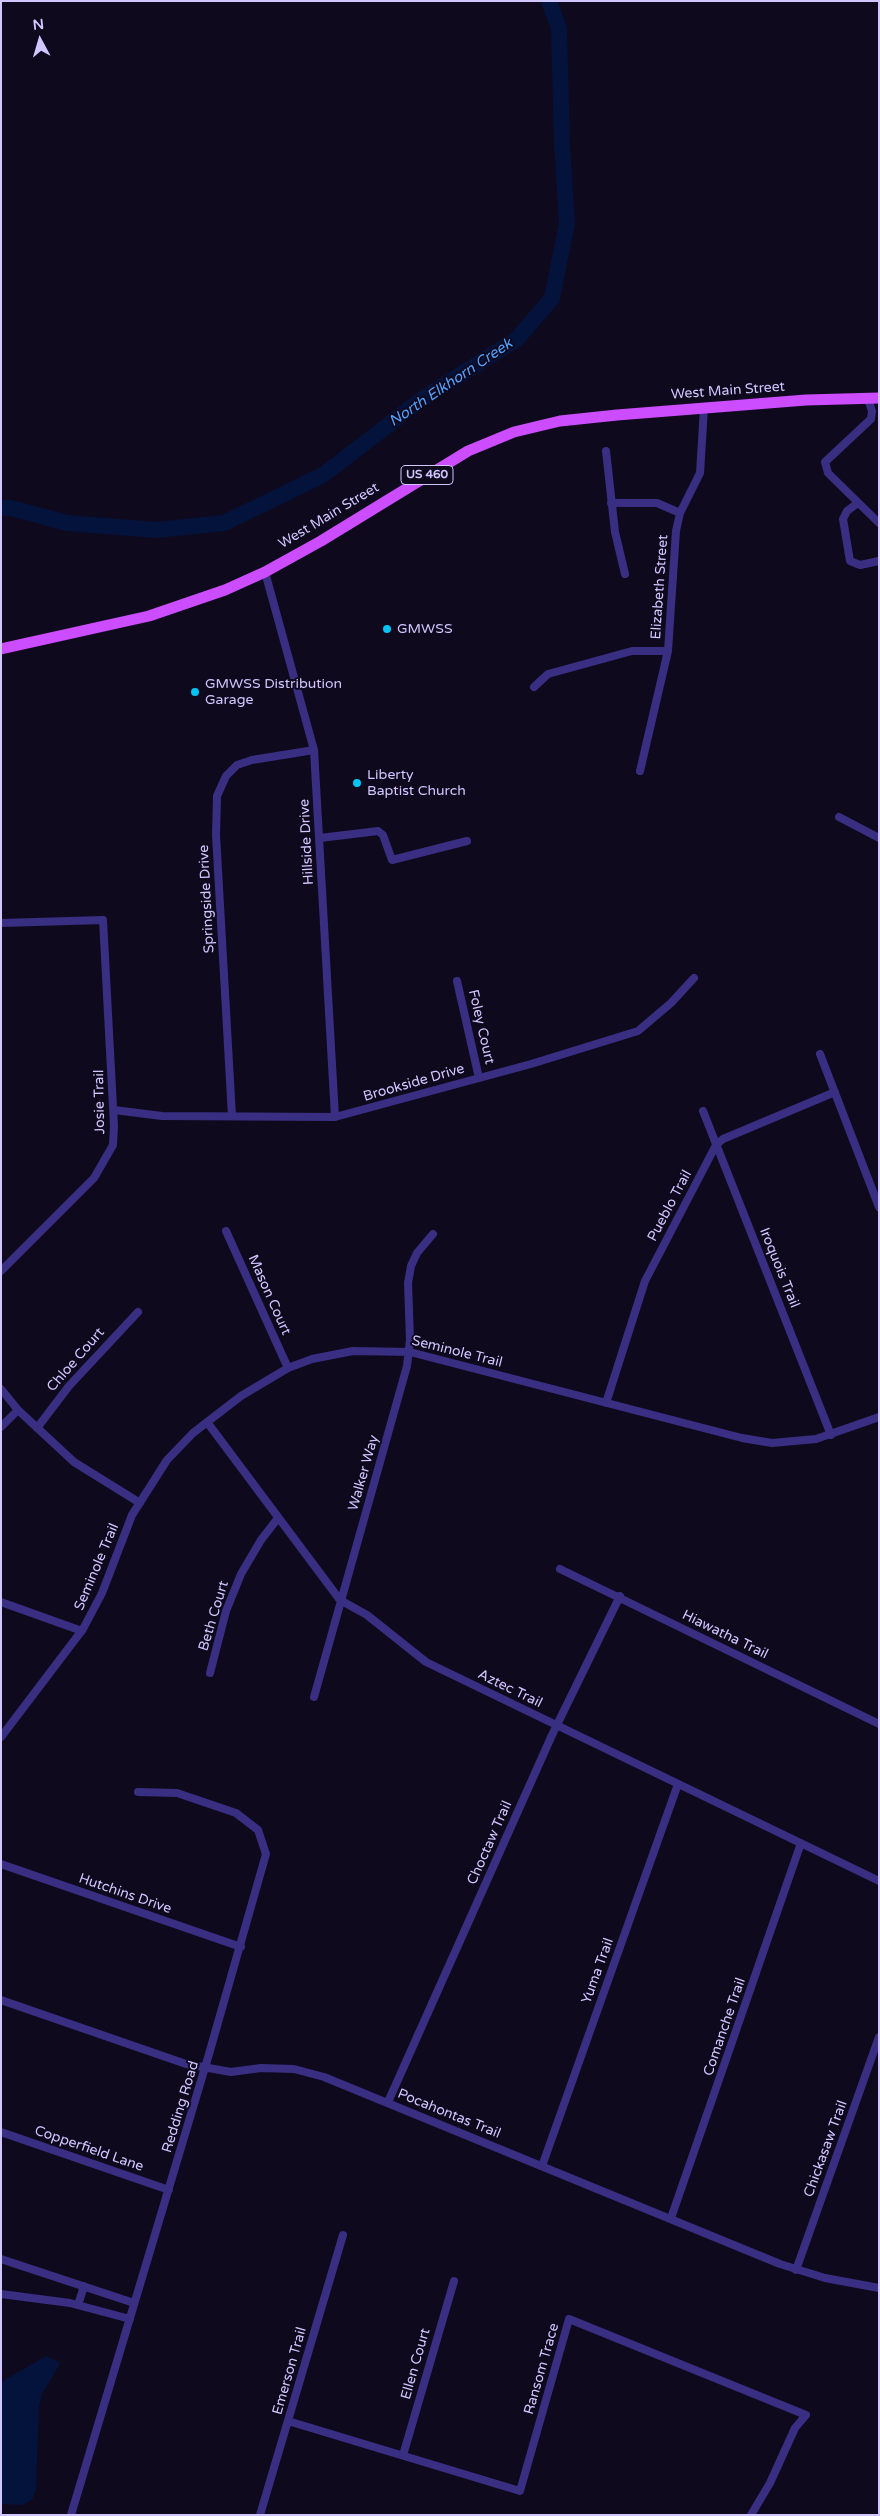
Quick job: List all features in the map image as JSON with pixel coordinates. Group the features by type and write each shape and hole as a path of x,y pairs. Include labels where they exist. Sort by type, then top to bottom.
{"main road":[{"name":"West Main Street","path":"1,649 149,616 225,590 265,572 321,540 443,464 499,437 560,421 806,400 874,398"}],"street":[{"path":"874,398 871,419 825,462 828,473 879,523"},
{"name":"Elizabeth Street","path":"640,771 668,651 674,544 680,513 700,474 704,408"},
{"path":"606,451 615,532 625,574"},
{"path":"612,503 657,503 680,513"},
{"path":"858,503 847,511 844,519 850,561 860,565 879,561"},
{"name":"Hillside Drive","path":"265,572 314,750 335,1117"},
{"path":"534,688 548,674 557,671 632,651 668,651"},
{"name":"Springside Drive","path":"232,1116 216,835 217,796 226,776 236,766 252,760 314,750"},
{"path":"839,818 879,838"},
{"path":"320,838 378,831 383,836 392,860 467,841"},
{"name":"Josie Trail","path":"1,922 103,920 114,1110 112,1145 94,1178 1,1270"},
{"name":"Brookside Drive","path":"114,1110 162,1116 335,1117 479,1078 638,1031 671,1003 694,978"},
{"name":"Foley Court","path":"457,981 479,1078"},
{"path":"820,1054 879,1207"},
{"path":"716,1145 723,1139 835,1092"},
{"name":"Iroquois Trail","path":"703,1111 831,1435"},
{"name":"Pueblo Trail","path":"606,1403 645,1281 716,1145"},
{"name":"Mason Court","path":"226,1231 288,1368"},
{"name":"Walker Way","path":"314,1697 410,1352 409,1274 417,1253 433,1234"},
{"name":"Chloe Court","path":"37,1428 69,1386 138,1312"},
{"name":"Seminole Trail","path":"2,1734 82,1630 102,1593 132,1515 168,1460 193,1433 241,1396 288,1368 312,1359 353,1351 410,1352 742,1438 772,1443 796,1442 831,1435 879,1417"},
{"path":"1,1389 18,1410 74,1462 140,1503"},
{"path":"1,1427 18,1410"},
{"name":"Aztec Trail","path":"207,1422 340,1600 367,1615 426,1662 879,1881"},
{"name":"Beth Court","path":"210,1673 226,1611 241,1574 261,1540 278,1518"},
{"name":"Hiawatha Trail","path":"560,1569 620,1596 879,1724"},
{"name":"Choctaw Trail","path":"388,2102 557,1726 620,1596"},
{"path":"1,1602 82,1630"},
{"name":"Yuma Trail","path":"542,2166 678,1784"},
{"name":"Redding Road","path":"71,2515 241,1947 266,1854 258,1830 236,1813 177,1793 138,1792"},
{"name":"Comanche Trail","path":"671,2218 801,1843"},
{"name":"Hutchins Drive","path":"1,1864 241,1947"},
{"name":"Pocahontas Trail","path":"1,2000 186,2064 231,2072 261,2068 304,2070 388,2102 796,2270 824,2278 879,2288"},
{"name":"Chickasaw Trail","path":"796,2270 879,2037"},
{"name":"Copperfield Lane","path":"1,2132 169,2190"},
{"name":"Emerson Trail","path":"260,2515 343,2235"},
{"path":"1,2259 134,2303"},
{"name":"Ellen Court","path":"402,2455 454,2281"},
{"path":"78,2305 84,2286"},
{"path":"1,2294 78,2305 130,2319"},
{"name":"Ransom Trace","path":"288,2421 520,2491 569,2319 806,2415 795,2428 770,2483 752,2515"}],"water":[{"path":"46,2356 60,2363 42,2394 39,2406 36,2490 32,2500 22,2505 1,2504 1,2382"}],"waterway":[{"name":"North Elkhorn Creek","path":"1,508 11,508 67,523 156,530 224,523 323,475 422,399 517,339 552,298 567,223 562,145 559,29 549,1"}],"place":[{"name":"GMWSS","path":"387,629"},
{"name":"GMWSS Distribution Garage","path":"195,692"},
{"name":"Liberty Baptist Church","path":"357,783"}]}
